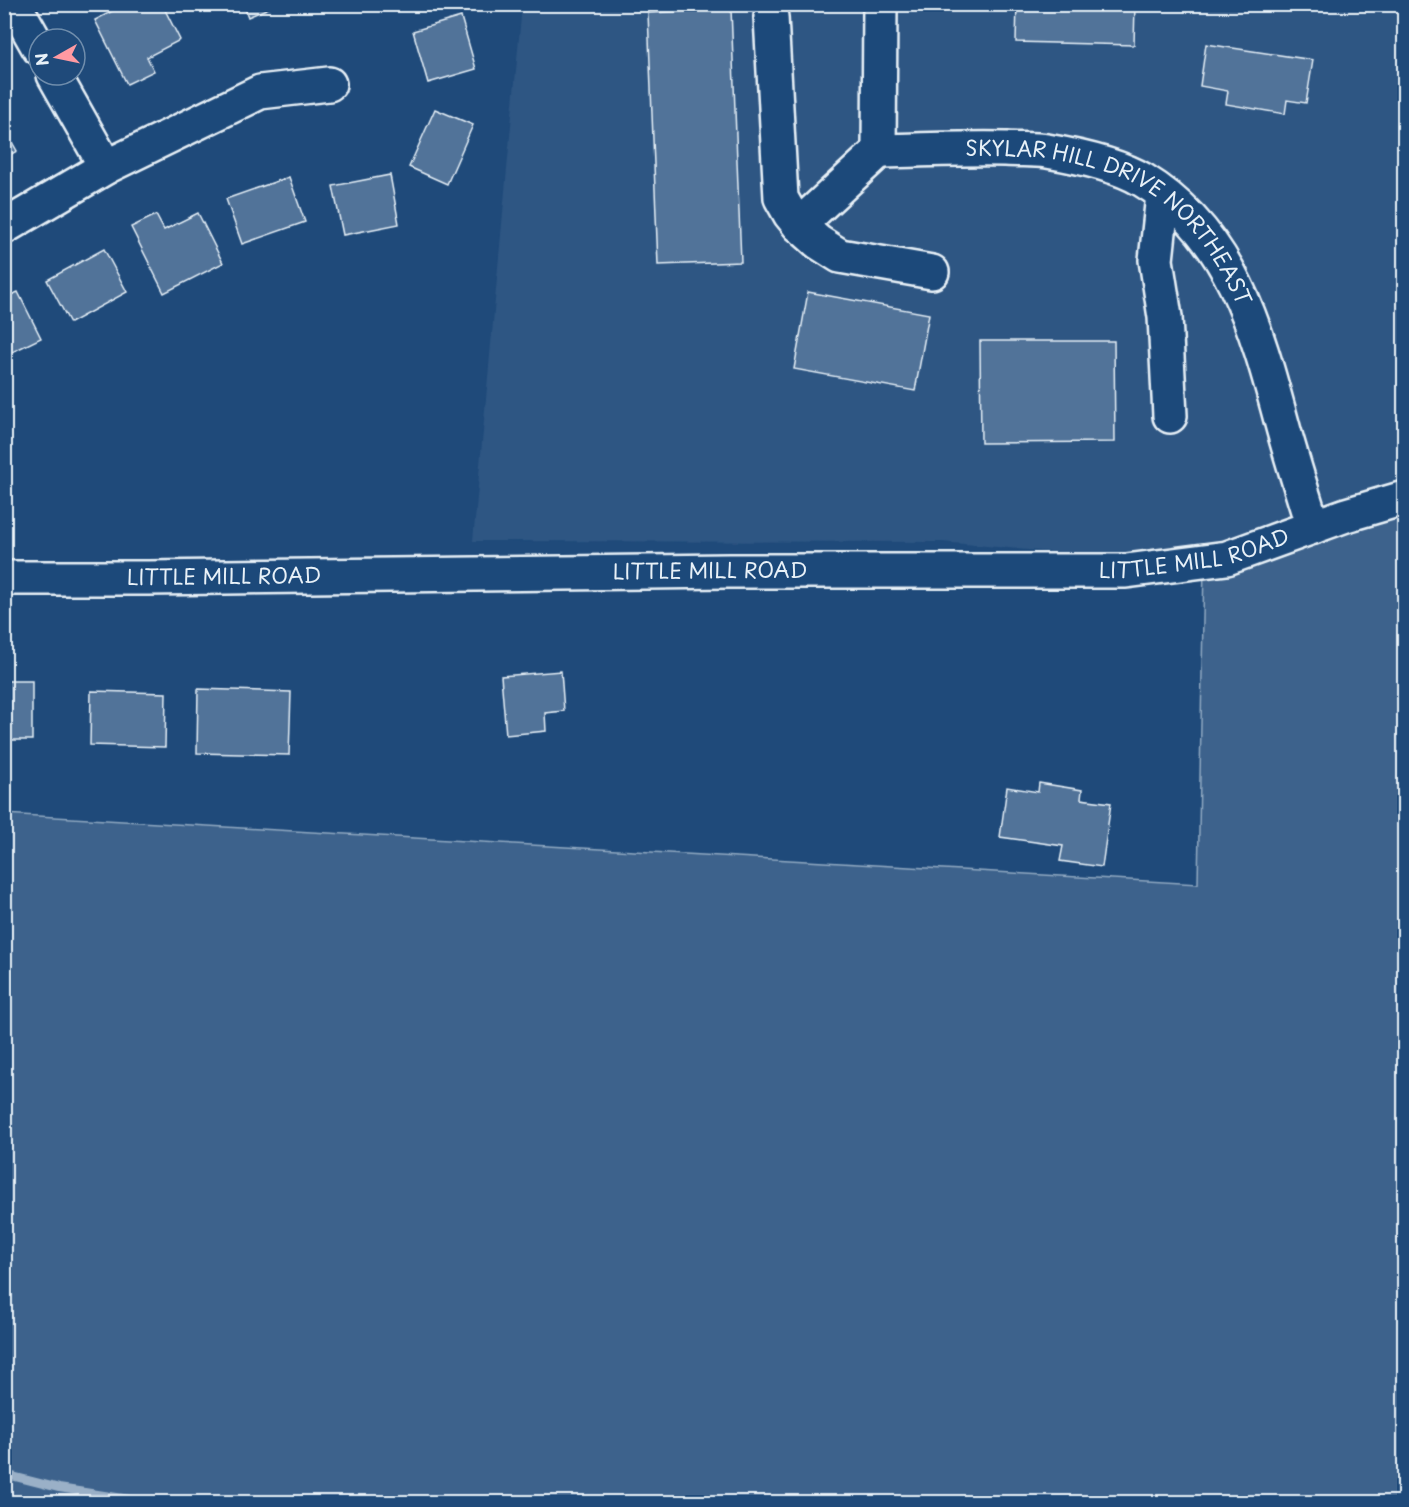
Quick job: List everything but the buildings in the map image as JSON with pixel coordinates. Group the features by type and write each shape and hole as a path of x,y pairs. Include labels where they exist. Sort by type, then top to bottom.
{"street":[{"path":"14,4 27,27"},
{"path":"799,225 879,151 880,4"},
{"path":"771,17 781,198 790,214 818,242 840,256 932,272"},
{"path":"4,227 106,167 260,92 329,84"},
{"path":"61,87 106,167"},
{"name":"SKYLAR HILL DRIVE NORTHEAST","path":"879,151 970,148 1045,151 1102,164 1142,179 1180,207 1208,237 1235,282 1260,346 1313,527"},
{"path":"1163,195 1156,260 1165,317 1170,416"},
{"name":"LITTLE MILL ROAD","path":"4,578 729,571 1126,571 1227,558 1346,515 1404,498"}],"shaded area":[{"path":"522,5 1404,5 1404,507 1204,566 942,542 473,541"},
{"path":"1404,507 1404,1502 5,1502 4,814 1198,884 1204,566"}],"waterway":[{"path":"4,1474 59,1488 149,1502"}]}
